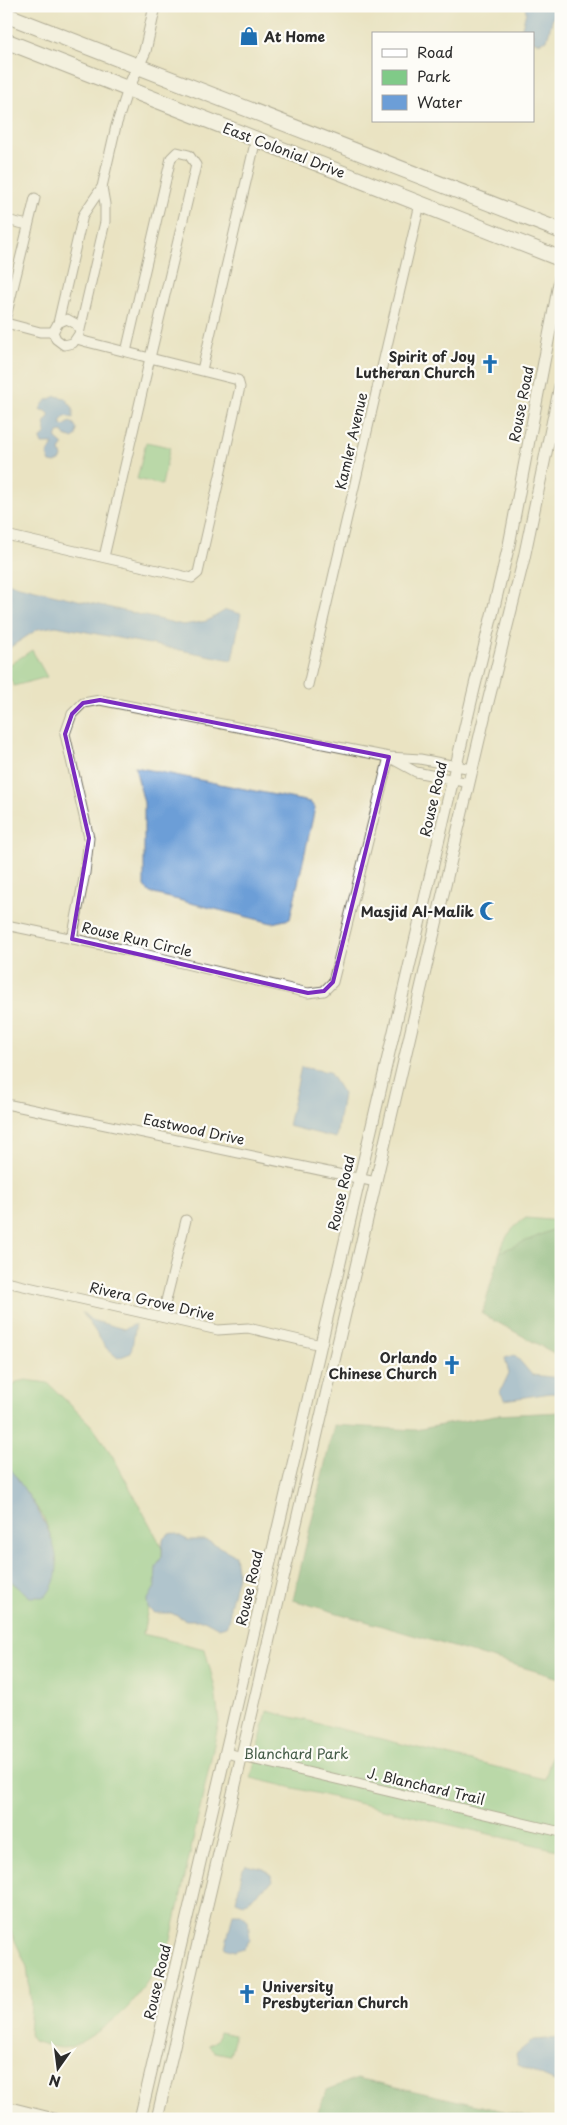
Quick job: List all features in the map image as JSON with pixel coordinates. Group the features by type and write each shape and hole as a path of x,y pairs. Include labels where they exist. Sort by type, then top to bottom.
{"highway":[{"name":"East Colonial Drive","path":"6,15 561,231"},
{"name":"East Colonial Drive","path":"6,41 561,259"}],"street":[{"path":"102,187 105,204 104,222 77,339 69,345 64,344 56,340 53,332 58,323 83,215 102,187 116,126 128,89 144,51 155,6"},
{"path":"202,370 256,139"},
{"path":"104,557 196,165 189,155 177,152 171,158 126,352"},
{"path":"6,317 34,198"},
{"name":"Kamler Avenue","path":"308,685 420,204"},
{"path":"6,220 28,225"},
{"name":"Rouse Road","path":"140,2119 452,780 509,546 561,273"},
{"path":"58,323 67,319 76,324 79,329"},
{"path":"6,323 40,332 53,332"},
{"path":"6,535 192,578 198,572 240,387 238,380 234,377 77,339"},
{"path":"157,2119 472,769 528,539 561,381"},
{"name":"Rouse Run Circle","path":"389,757 333,982 324,991 308,993 131,951 72,940 85,873 89,838 65,734 72,714 84,703 100,700 389,757 420,759 472,769"},
{"name":"Rouse Run Circle","path":"389,757 416,772 469,783"},
{"path":"416,772 420,759"},
{"path":"6,925 72,940"},
{"name":"Eastwood Drive","path":"6,1104 376,1182"},
{"path":"162,1317 186,1220"},
{"name":"Rivera Grove Drive","path":"6,1282 218,1330 248,1328 321,1345"},
{"name":"J. Blanchard Trail","path":"226,1753 561,1832"},
{"path":"6,2107 54,2119"}],"highlighted area":[{"path":"100,700 389,757 333,982 324,991 308,993 72,939 89,838 65,734 72,714 83,703"}],"green space":[{"path":"146,442 170,447 162,485 137,479"},
{"path":"32,650 47,677 14,686 6,671 6,667"},
{"path":"526,1218 561,1221 561,1332 497,1268 500,1252 505,1240 513,1228"},
{"path":"552,1230 561,1230 561,1357 482,1314 500,1252"},
{"path":"26,1380 48,1383 92,1426 112,1455 162,1547 162,1556 156,1568 155,1587 147,1601 148,1608 143,1634 205,1649 215,1688 219,1722 171,1940 147,1982 125,2010 93,2035 65,2048 33,2041 29,2035 31,2003 27,1967 6,1921 6,1623 8,1619 6,1577 30,1597 57,1565 51,1537 44,1518 6,1463 6,1386 15,1385 16,1382"},
{"path":"561,1412 561,1680 293,1600 334,1425 415,1430 495,1415"},
{"name":"Blanchard Park","path":"267,1711 545,1779 561,1722 561,1851 251,1778"},
{"path":"219,2032 235,2035 230,2055 215,2052 208,2045 217,2040"},
{"path":"357,2078 539,2119 315,2119 327,2090"}],"water":[{"path":"525,6 548,6 554,13 547,40 538,43 534,41 534,32 522,32 526,12"},
{"path":"56,396 65,398 73,408 73,418 65,416 60,422 64,426 70,422 77,429 76,436 73,439 65,436 63,432 58,433 56,439 63,445 60,451 62,457 60,461 55,463 50,462 47,455 53,444 42,444 40,439 46,434 44,423 50,415 46,411 40,410 46,401"},
{"path":"6,583 183,625 207,621 226,610 241,614 232,660 56,626 38,629 6,650"},
{"path":"135,767 310,802 315,808 290,919 272,923 150,893 144,886 144,803"},
{"path":"301,1067 329,1072 343,1094 336,1138 288,1126"},
{"path":"82,1312 91,1320 124,1329 136,1324 131,1353 118,1358 107,1349"},
{"path":"515,1355 532,1375 561,1378 561,1394 551,1393 505,1400 500,1392 509,1373 505,1358"},
{"path":"6,1463 39,1513 47,1527 52,1542 56,1556 57,1571 53,1584 45,1597 30,1597 6,1577"},
{"path":"174,1533 188,1540 206,1540 235,1555 238,1576 230,1606 230,1619 226,1626 219,1628 204,1620 186,1620 171,1613 155,1613 148,1608 147,1601 155,1587 156,1568 162,1556 163,1539 168,1534"},
{"path":"246,1865 264,1869 271,1875 272,1882 243,1904 236,1901 243,1869"},
{"path":"233,1914 241,1914 248,1920 250,1940 244,1948 234,1951 225,1948"},
{"path":"561,2038 561,2084 518,2065 516,2054 533,2040"}],"place":[{"name":"At Home","path":"249,36"},
{"name":"Spirit of Joy Lutheran Church","path":"490,364"},
{"name":"Masjid Al-Malik","path":"489,911"},
{"name":"Orlando Chinese Church","path":"452,1365"},
{"name":"University Presbyterian Church","path":"247,1994"}]}
